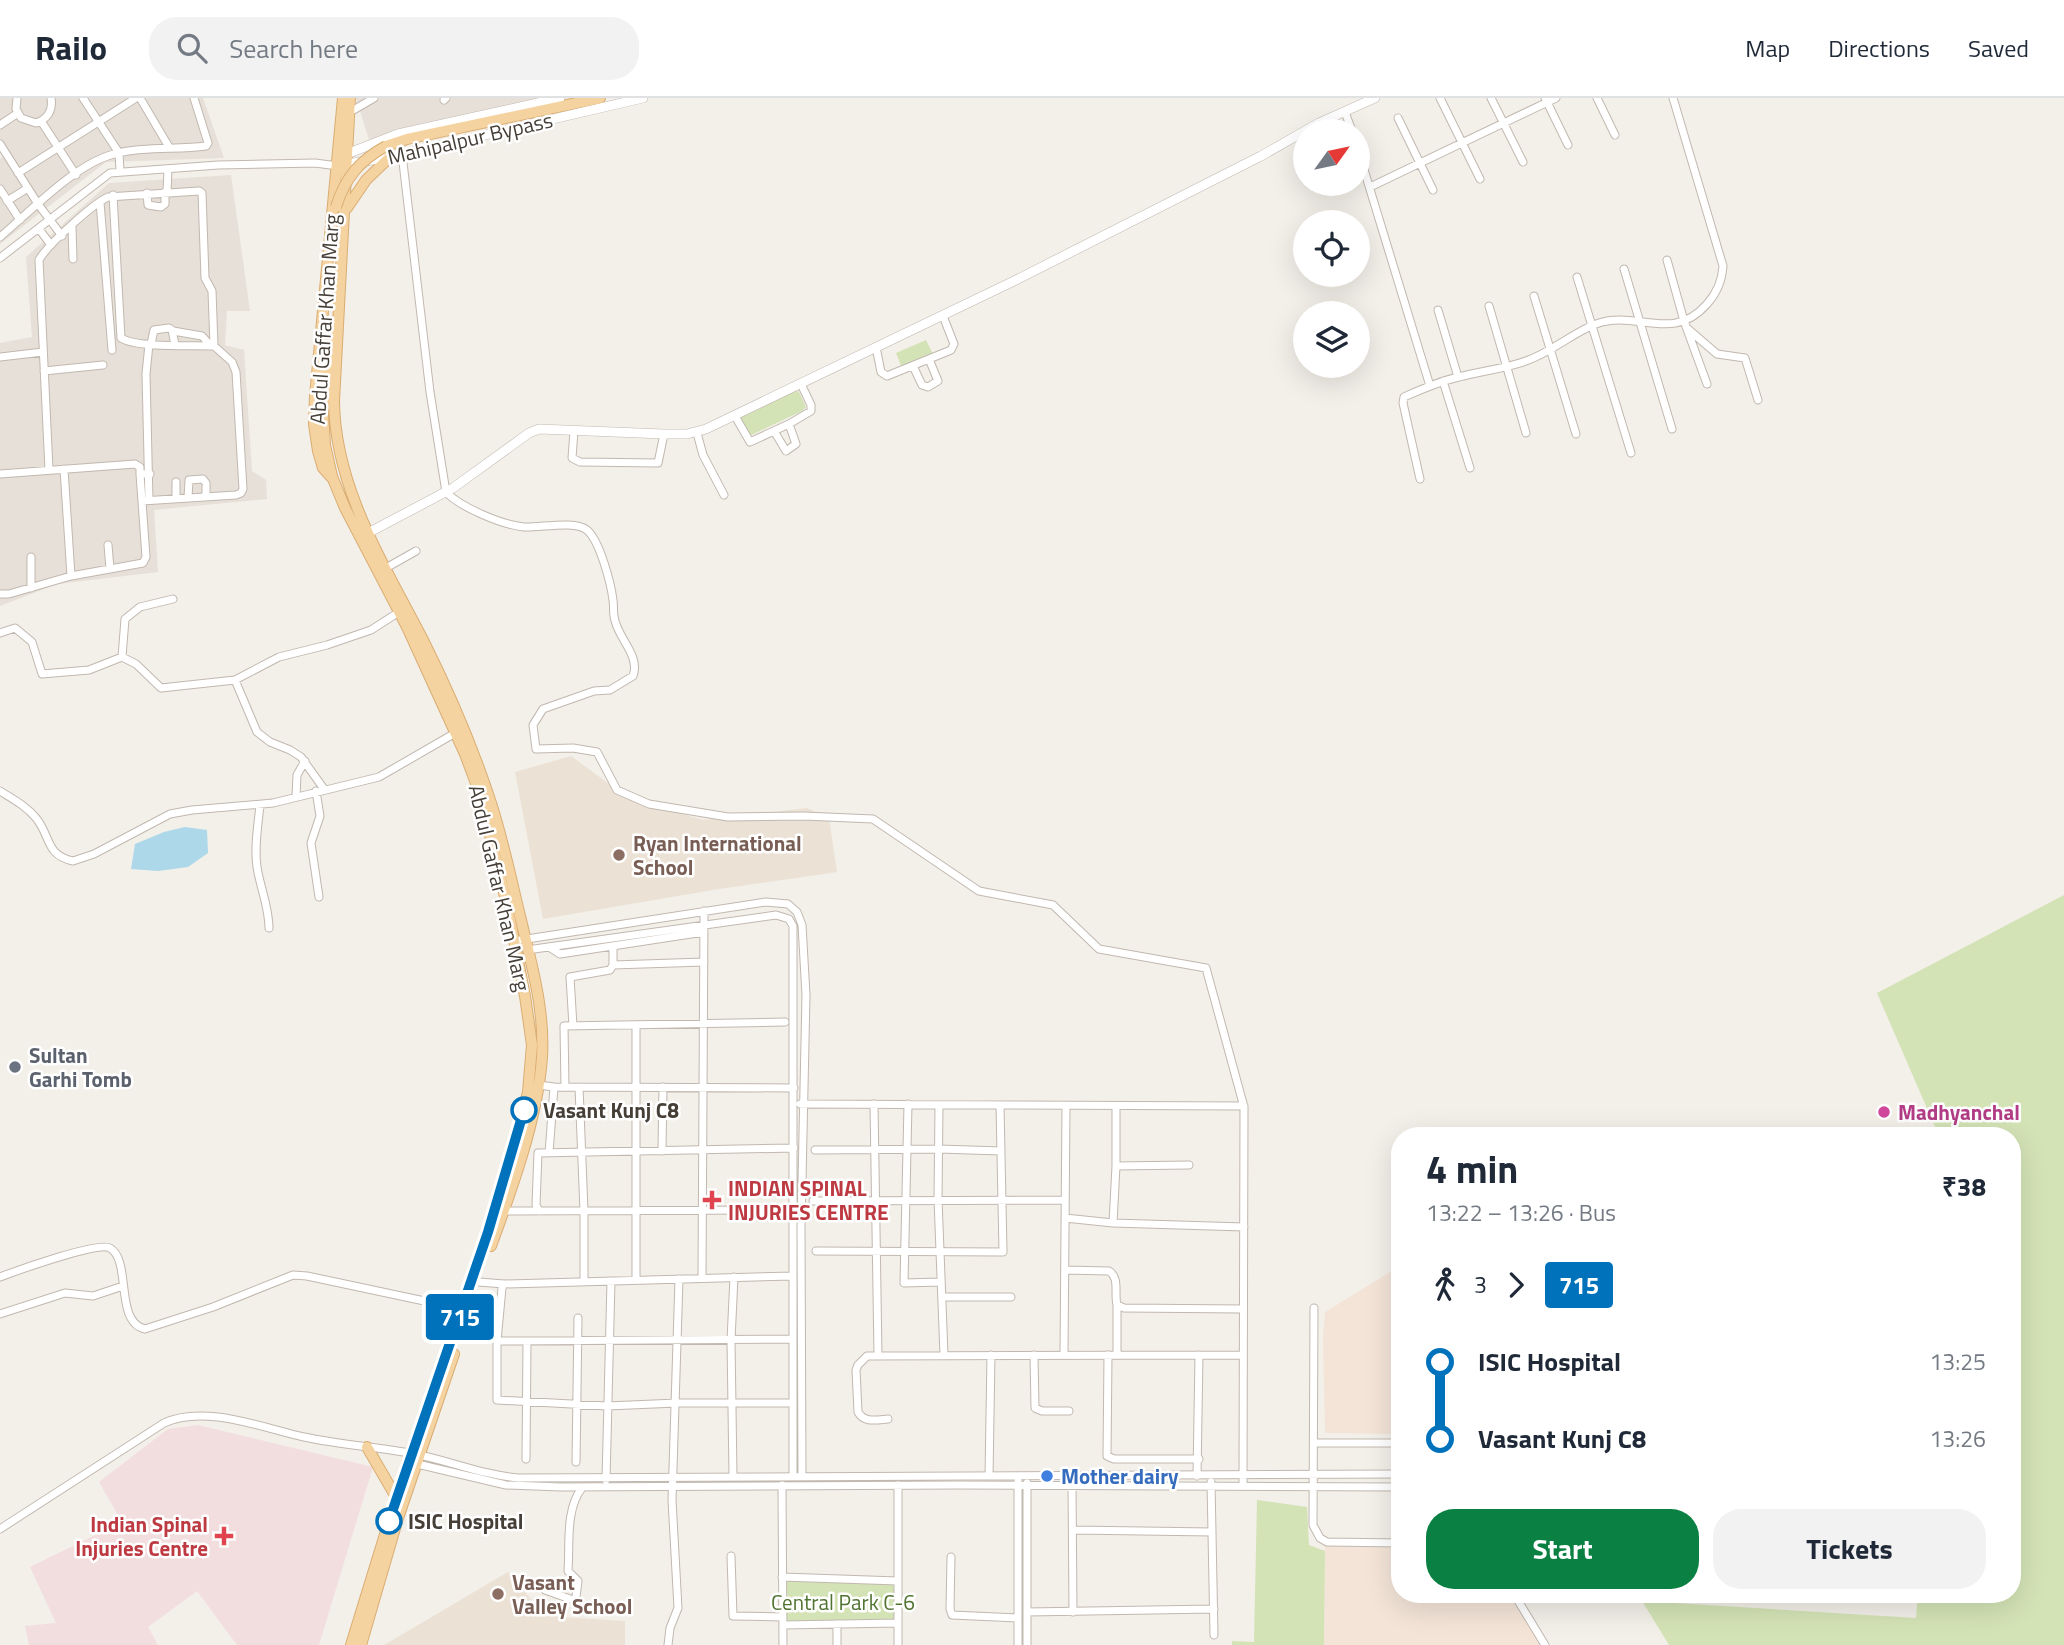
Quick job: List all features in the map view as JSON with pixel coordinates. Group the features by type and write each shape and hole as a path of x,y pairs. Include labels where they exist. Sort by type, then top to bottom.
{"main road":[{"name":"Abdul Gaffar Khan Marg","path":"343,98 334,414 341,460 368,533 427,649 459,731 484,807 542,1026 542,1058 538,1085 505,1211 414,1458 396,1497 351,1645"},
{"name":"Abdul Gaffar Khan Marg","path":"351,98 326,260 314,406 318,451 323,468 333,479 345,508 459,731"},
{"path":"333,479 323,415 342,186 353,170 368,156 388,152 407,139 600,98"},
{"name":"Abdul Gaffar Khan Marg","path":"361,1645 414,1458 511,1161 528,1092 532,1060 531,1038 521,946"},
{"path":"367,1447 396,1497"}],"street":[{"path":"17,98 18,113 26,121 41,121 50,113 51,98"},
{"path":"83,98 119,153 120,171"},
{"path":"18,173 97,121 138,98 169,147"},
{"path":"0,237 38,204 104,157 169,147 207,145 194,98"},
{"path":"350,112 374,98"},
{"name":"Mahipalpur Bypass","path":"343,160 398,134 539,100 560,98"},
{"name":"Mahipalpur Bypass","path":"343,160 388,152 402,154 643,98"},
{"path":"368,533 446,492 534,431 545,429 697,433 943,316 1376,98"},
{"path":"1440,98 1480,179"},
{"path":"1491,98 1523,162"},
{"path":"1430,386 1370,187 1546,100 1556,98"},
{"path":"1597,98 1615,135"},
{"path":"1420,479 1402,400 1404,397 1443,381 1508,367 1551,351 1592,325 1611,321 1684,324 1698,313 1720,285 1723,266 1673,98"},
{"path":"1546,100 1568,145"},
{"path":"1345,112 1348,119"},
{"path":"0,125 18,113"},
{"path":"1398,118 1433,190"},
{"path":"41,121 76,175"},
{"path":"0,144 49,221 62,236"},
{"path":"402,154 430,392 446,492 465,506 517,526 583,527 589,532 596,542 612,594 614,620 633,657 633,676 610,690 594,691 543,709 533,725 536,749 573,748 597,752 617,790 649,804 728,817 873,819 979,891 1053,905 1099,949 1206,968 1244,1106 1243,1485"},
{"path":"0,258 104,176 120,171 343,160"},
{"path":"146,193 148,205 161,207 165,204 168,169"},
{"path":"7,201 28,188"},
{"path":"0,189 20,220"},
{"path":"49,470 38,266 42,253 100,202 113,195 202,193 205,278 212,291 212,346"},
{"path":"113,195 121,338"},
{"path":"100,202 112,354 114,344 121,338"},
{"path":"72,227 73,259"},
{"path":"39,229 51,245"},
{"path":"1667,260 1684,324 1707,384"},
{"path":"1624,269 1672,429"},
{"path":"1577,278 1631,453"},
{"path":"1534,296 1576,434"},
{"path":"1489,306 1526,433"},
{"path":"1438,310 1458,377"},
{"path":"876,347 881,372 887,376 929,359 954,347 943,316"},
{"path":"1684,324 1717,354 1745,358 1758,400"},
{"path":"0,594 145,561 146,500 149,474 146,374 153,331 156,328 169,327 173,331 202,336 228,357 236,372 243,489 236,495 146,500"},
{"path":"173,331 175,345"},
{"path":"121,338 150,344 212,346"},
{"path":"0,357 43,352"},
{"path":"913,366 922,385 928,387 938,381 929,359"},
{"path":"44,370 103,365"},
{"path":"1443,381 1470,468"},
{"path":"735,416 750,442 789,424 811,411 801,384"},
{"path":"774,431 786,451 796,444 789,424"},
{"path":"574,431 572,458 580,462 658,463 664,434"},
{"path":"697,433 703,455 724,495"},
{"path":"0,474 135,464 139,465 146,500"},
{"path":"64,469 71,576"},
{"path":"140,474 149,474"},
{"path":"188,498 189,480 203,479 206,483 206,497"},
{"path":"176,482 176,498"},
{"path":"108,545 110,569"},
{"path":"386,568 416,551"},
{"path":"31,557 31,588"},
{"path":"122,657 125,619 140,607 173,599"},
{"path":"0,633 15,628 32,642 42,674 89,670 122,657 136,664 163,688 235,680 278,657 327,645 371,630 399,612"},
{"path":"235,680 257,732 270,743 290,750 305,761 320,790 320,816 311,843 319,897"},
{"path":"0,791 34,816 57,855 73,861 94,854 170,814 260,805 320,790 355,785 379,777 459,731"},
{"path":"296,797 297,775 305,761"},
{"path":"260,805 256,866 268,912 268,928"},
{"path":"521,946 705,911 774,901 788,904 797,912 802,925 806,995 794,1149 792,1475 797,1485"},
{"path":"702,1278 705,911"},
{"path":"789,919 797,912"},
{"path":"549,947 560,954 776,915 789,919"},
{"path":"789,919 794,933 794,1088 798,1104 802,1475 797,1485"},
{"path":"521,946 549,947 704,928"},
{"path":"612,946 613,965"},
{"path":"573,1026 570,977 607,971 613,965 704,962"},
{"path":"565,1087 564,1026 785,1022"},
{"path":"636,1025 636,1280"},
{"path":"538,1085 794,1088"},
{"path":"549,1153 554,1087"},
{"path":"579,1087 584,1282"},
{"path":"662,1151 663,1087"},
{"path":"798,1104 1244,1106"},
{"path":"874,1104 878,1355"},
{"path":"908,1104 904,1283 941,1282"},
{"path":"939,1105 938,1199 944,1355"},
{"path":"816,1251 1003,1252 1000,1105"},
{"path":"1064,1355 1066,1106"},
{"path":"1113,1223 1116,1106"},
{"path":"539,1210 536,1205 538,1153 794,1149"},
{"path":"815,1150 1001,1151"},
{"path":"1116,1166 1189,1165"},
{"path":"813,1201 1065,1200"},
{"path":"505,1211 793,1210"},
{"path":"1065,1218 1113,1223 1244,1227"},
{"path":"0,1277 83,1250 106,1246 113,1249 119,1261 131,1318 137,1326 145,1329 213,1307 293,1275 462,1309"},
{"path":"1065,1270 1109,1271 1116,1280 1117,1305 1107,1456 1114,1459 1199,1459"},
{"path":"479,1282 504,1284 793,1276"},
{"path":"733,1476 731,1340 734,1277"},
{"path":"668,1645 670,1628 678,1608 672,1500 679,1279"},
{"path":"605,1488 611,1281"},
{"path":"504,1284 497,1341 497,1400 607,1406 793,1403"},
{"path":"0,1314 65,1293 88,1297 123,1286"},
{"path":"942,1297 1011,1297"},
{"path":"1117,1305 1124,1308 1243,1308"},
{"path":"1314,1308 1313,1525 1320,1538 1336,1542 1391,1543"},
{"path":"576,1462 578,1318"},
{"path":"497,1341 793,1339"},
{"path":"526,1459 527,1341"},
{"path":"989,1476 991,1355"},
{"path":"1034,1355 1035,1408 1042,1412 1069,1412"},
{"path":"1198,1476 1199,1355"},
{"path":"888,1419 863,1419 857,1407 858,1365 867,1356 1243,1355"},
{"path":"0,1529 174,1419 188,1415 210,1416 308,1438 397,1452 506,1485 582,1488 782,1485 1391,1487"},
{"path":"1314,1443 1391,1443"},
{"path":"414,1458 505,1477 606,1479 792,1475 1391,1474"},
{"path":"1023,1476 1027,1645"},
{"path":"1072,1476 1073,1612"},
{"path":"1211,1476 1214,1635"},
{"path":"782,1485 783,1645"},
{"path":"898,1485 898,1645"},
{"path":"1018,1645 1023,1485"},
{"path":"545,1590 568,1599 573,1600 576,1597 578,1581 569,1571 570,1538 574,1502 582,1488"},
{"path":"1073,1530 1212,1532"},
{"path":"731,1556 733,1616 837,1624 898,1623"},
{"path":"951,1557 952,1615 1018,1618"},
{"path":"782,1577 898,1581"},
{"path":"1519,1603 1545,1645"},
{"path":"1027,1612 1214,1609"},
{"path":"837,1624 837,1645"}],"shaded area":[{"path":"0,98 203,98 224,158 106,162 0,244 0,159 4,156 0,149"},
{"path":"356,98 543,98 370,143"},
{"path":"231,175 250,311 227,311 225,345 244,350 252,471 266,480 267,499 154,510 158,572 57,584 0,606 0,343 32,337 26,257 109,183"},
{"name":"Ryan International School","path":"571,756 628,798 703,820 807,808 829,818 837,872 543,919 515,772"},
{"path":"1391,1272 1391,1434 1325,1433 1325,1312"},
{"name":"Indian Spinal Injuries Centre","path":"198,1425 373,1467 319,1645 237,1645 197,1591 148,1627 158,1645 29,1645 25,1626 56,1623 30,1567 122,1522 99,1482 168,1429"},
{"path":"1325,1543 1391,1543 1391,1603 1521,1603 1547,1645 1324,1645"},
{"name":"Vasant Valley School","path":"508,1572 545,1616 625,1621 625,1645 384,1645"}],"green space":[{"path":"926,340 933,354 902,368 896,353"},
{"path":"795,390 799,392 806,407 802,411 747,437 737,422 740,417"},
{"path":"2064,895 2064,1645 1669,1645 1643,1603 1916,1618 1917,1603 2021,1603 2021,1127 1935,1127 1877,993"},
{"path":"1257,1500 1307,1507 1309,1545 1325,1551 1324,1645 1232,1645 1232,1641 1254,1642"},
{"name":"Central Park C-6","path":"787,1579 898,1581 898,1623 787,1624"}],"water":[{"path":"185,827 207,830 208,853 188,867 158,871 131,869 135,844"}],"bus line":[{"name":"715","path":"389,1521 415,1438 449,1349 488,1232 524,1110"}],"place":[{"name":"Ryan International School","path":"619,855"},
{"name":"Sultan Garhi Tomb","path":"15,1067"},
{"name":"Vasant Kunj C8","path":"524,1110"},
{"name":"Madhyanchal","path":"1884,1112"},
{"name":"INDIAN SPINAL INJURIES CENTRE","path":"712,1200"},
{"name":"Mother dairy","path":"1047,1476"},
{"name":"ISIC Hospital","path":"389,1521"},
{"name":"Indian Spinal Injuries Centre","path":"224,1536"},
{"name":"Vasant Valley School","path":"498,1594"}]}
